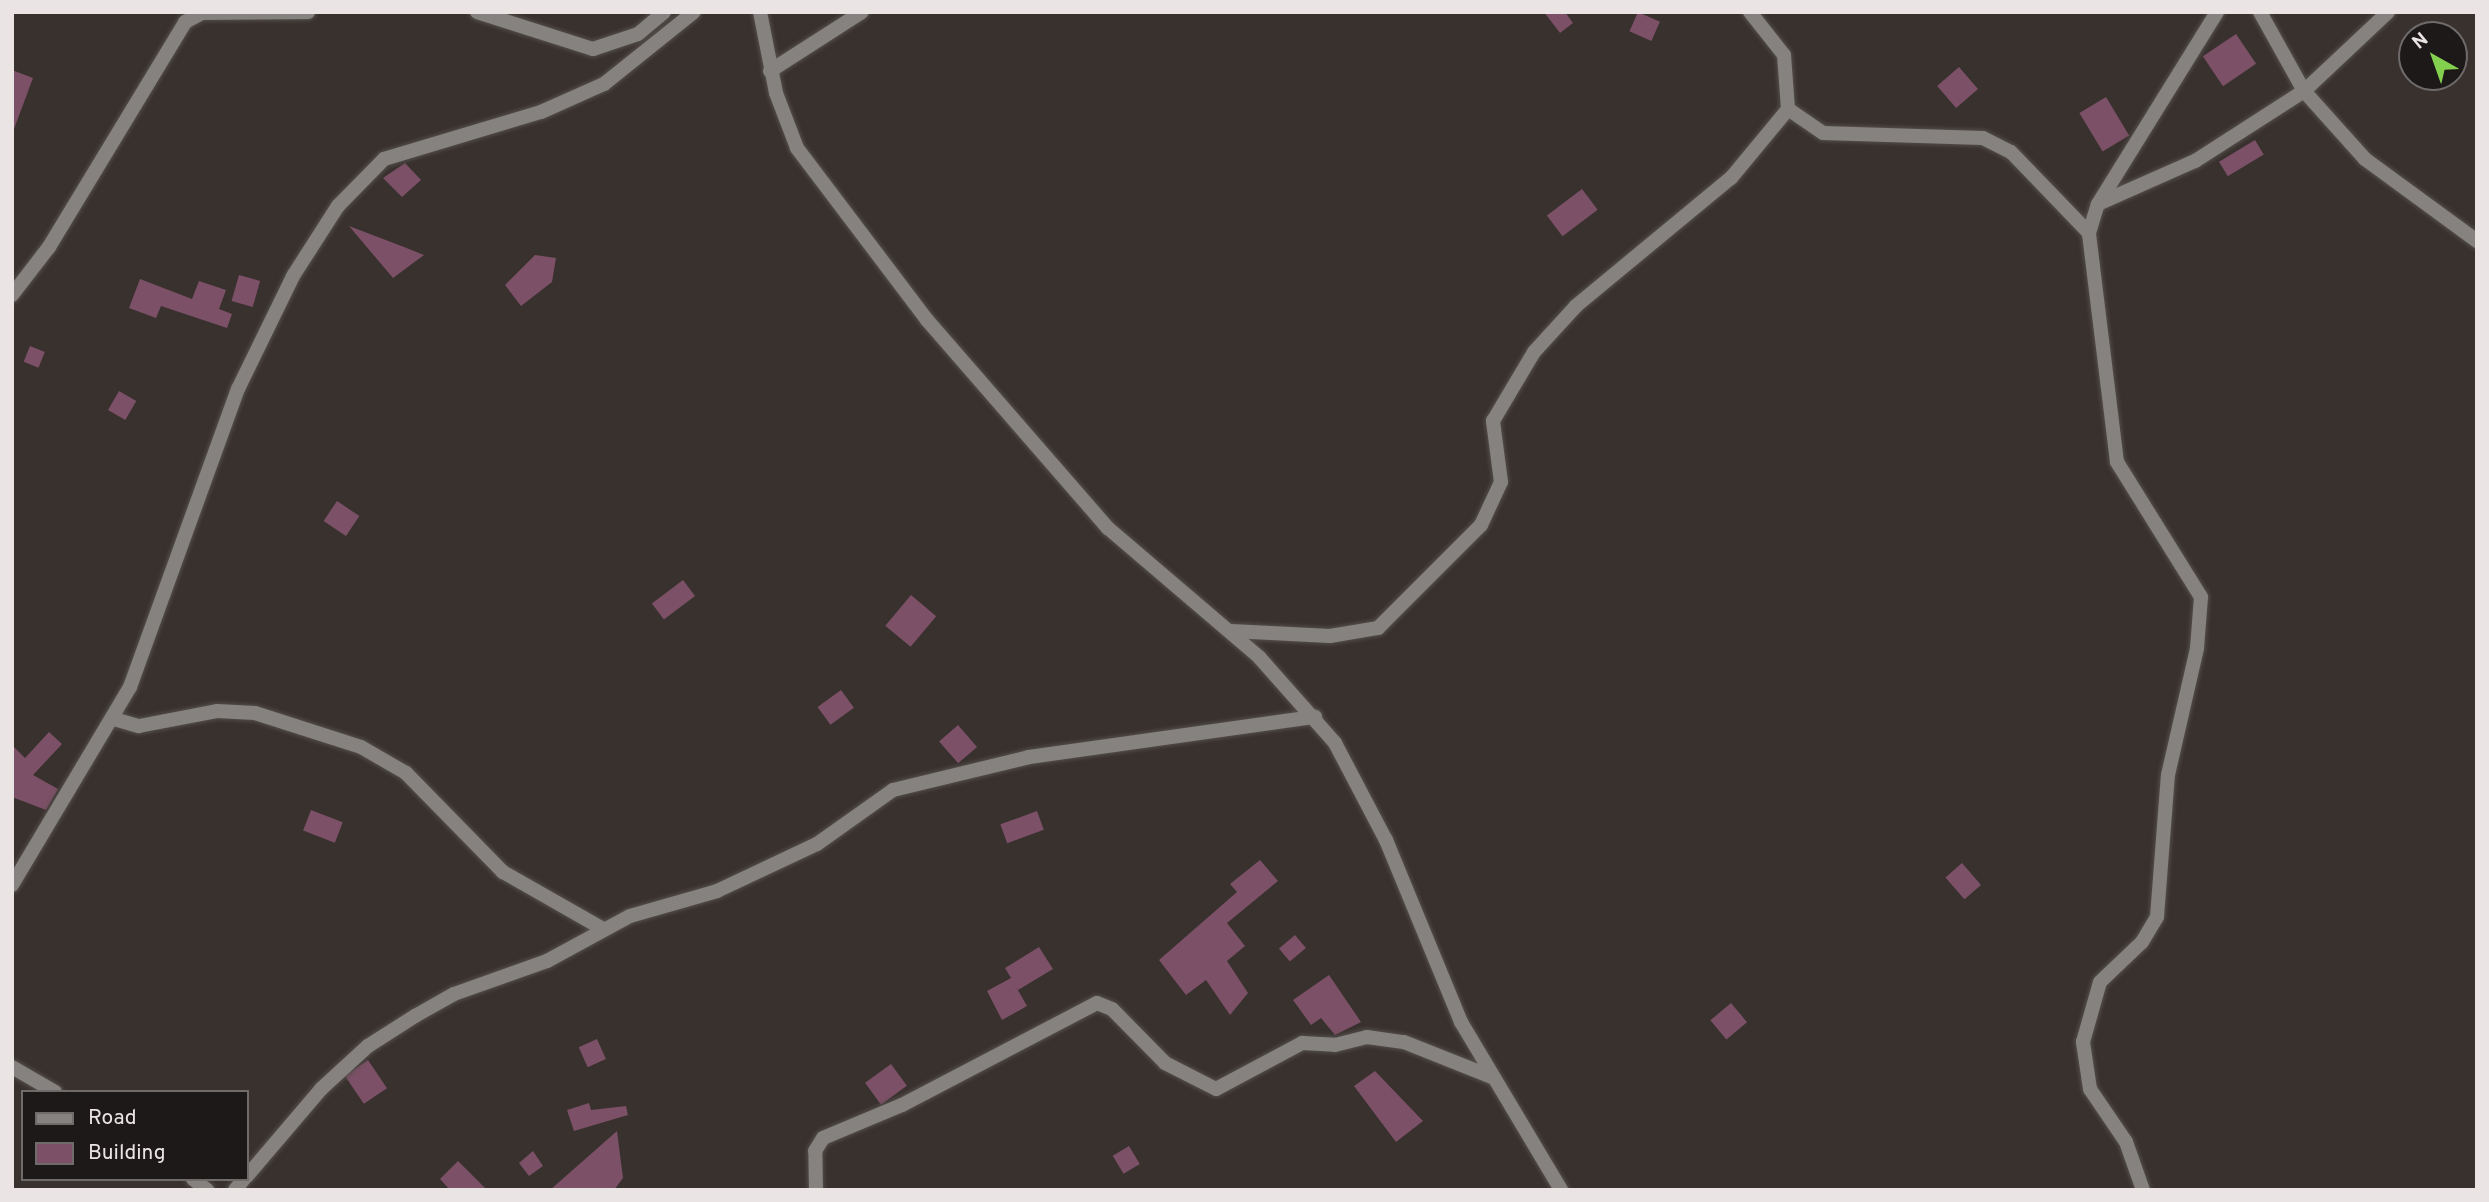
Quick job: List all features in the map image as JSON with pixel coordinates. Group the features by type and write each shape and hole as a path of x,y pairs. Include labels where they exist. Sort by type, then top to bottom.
{"street":[{"path":"12,295 49,247 185,22 202,13 308,12"},
{"path":"477,12 593,49 638,34 663,12"},
{"path":"12,886 114,719 165,599 243,378 293,276 338,206 384,159 541,112 604,84 694,12"},
{"path":"760,12 770,71 809,167 961,363 1108,528 1231,631 1315,716 1364,792 1449,998 1492,1077 1561,1190"},
{"path":"770,71 862,12"},
{"path":"1231,631 1330,636 1378,628 1468,540 1494,505 1502,482 1493,421 1534,352 1576,306 1731,178 1788,109 1784,55 1751,12"},
{"path":"2143,1190 2126,1142 2090,1089 2083,1042 2100,982 2143,942 2157,917 2168,775 2197,648 2201,597 2117,462 2089,233 2098,204 2217,12"},
{"path":"2260,12 2304,92 2365,159 2477,241"},
{"path":"2098,204 2194,161 2304,92 2388,12"},
{"path":"1788,109 1823,133 1983,138 2011,152 2089,233"},
{"path":"114,719 139,726 217,711 255,713 361,747 406,773 503,872 603,929"},
{"path":"248,1175 368,1046 454,994 525,971 603,929 717,891 817,844 893,790 923,780 1029,757 1315,716"},
{"path":"816,1190 815,1151 824,1138 902,1105 1097,1003 1112,1009 1165,1063 1216,1089 1303,1043 1335,1045 1367,1037 1404,1042 1492,1077"},
{"path":"12,1067 52,1090"}],"building":[{"path":"1544,12 1565,12 1573,23 1560,33"},
{"path":"1638,12 1660,22 1651,41 1629,31"},
{"path":"2236,34 2256,64 2223,86 2203,56"},
{"path":"1959,67 1978,89 1956,108 1937,86"},
{"path":"12,70 33,78 14,129 12,128"},
{"path":"2106,97 2129,136 2103,152 2079,113"},
{"path":"2255,140 2264,155 2228,176 2219,162"},
{"path":"405,163 421,180 402,197 383,178"},
{"path":"1582,189 1598,210 1563,236 1547,215"},
{"path":"349,226 404,247 424,255 393,278"},
{"path":"535,255 556,258 552,282 521,306 505,285"},
{"path":"239,275 260,281 253,307 232,301"},
{"path":"140,279 192,299 199,281 226,290 219,309 232,314 227,328 161,306 156,318 129,308"},
{"path":"30,346 45,352 38,368 24,362"},
{"path":"119,391 136,401 125,420 108,410"},
{"path":"337,501 359,516 346,536 324,521"},
{"path":"683,580 695,596 664,619 652,603"},
{"path":"911,595 936,616 911,647 885,626"},
{"path":"841,690 854,708 830,725 818,707"},
{"path":"958,725 977,747 958,763 939,741"},
{"path":"49,732 62,744 33,775 58,789 46,810 12,797 12,745 25,758"},
{"path":"311,810 343,822 335,843 303,831"},
{"path":"1037,811 1044,830 1007,843 1000,824"},
{"path":"1260,860 1278,881 1227,923 1245,946 1227,961 1248,993 1230,1015 1206,980 1186,995 1159,960 1237,892 1230,884"},
{"path":"1962,863 1981,885 1964,899 1945,877"},
{"path":"1295,935 1306,948 1290,962 1279,948"},
{"path":"1039,947 1053,969 1018,990 1005,968"},
{"path":"1329,975 1361,1022 1335,1035 1321,1018 1311,1025 1293,1000"},
{"path":"1011,978 1027,1006 1002,1020 987,991"},
{"path":"1731,1003 1747,1022 1726,1040 1710,1020"},
{"path":"597,1039 606,1059 588,1067 579,1047"},
{"path":"368,1060 387,1088 364,1104 345,1076"},
{"path":"891,1064 907,1086 881,1105 865,1083"},
{"path":"1375,1071 1423,1121 1396,1142 1354,1086"},
{"path":"589,1103 591,1110 626,1106 628,1115 574,1131 567,1110"},
{"path":"617,1131 623,1178 614,1190 550,1190"},
{"path":"1129,1146 1140,1164 1124,1174 1113,1156"},
{"path":"533,1151 543,1166 529,1176 519,1163"},
{"path":"458,1161 487,1190 450,1190 440,1179"}]}
